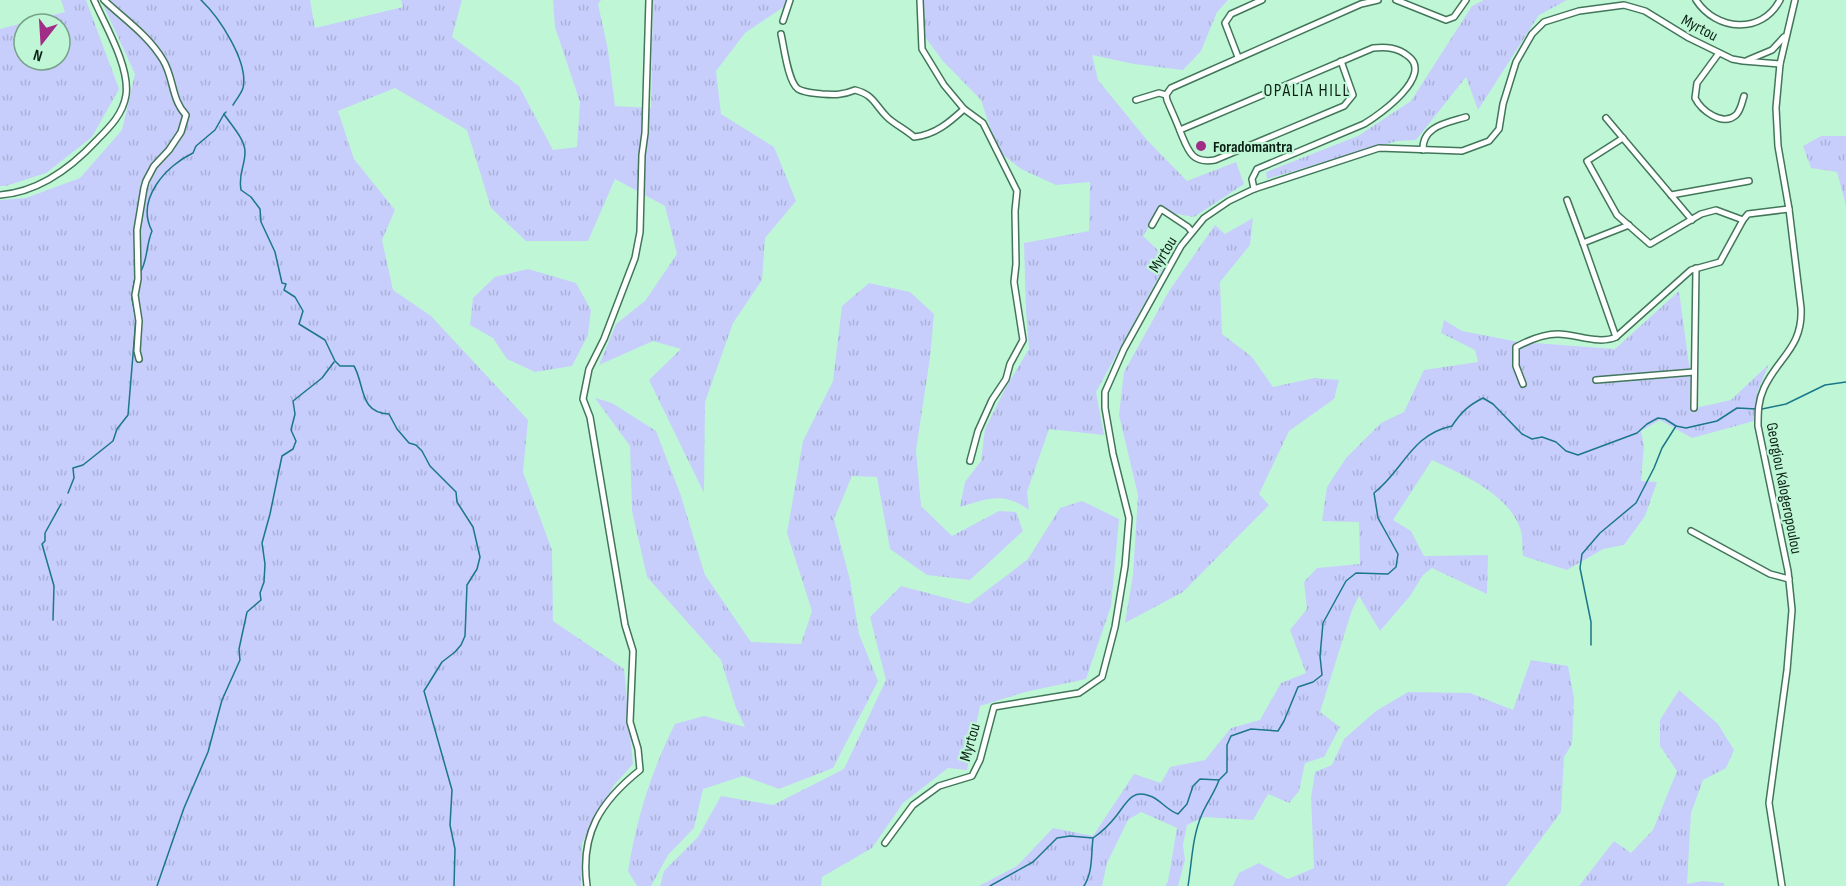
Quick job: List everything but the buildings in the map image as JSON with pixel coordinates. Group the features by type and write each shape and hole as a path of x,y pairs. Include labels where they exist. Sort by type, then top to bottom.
{"street":[{"path":"0,195 35,187 58,175 81,158 113,124 121,112 126,93 122,66 94,0"},
{"path":"104,0 147,38 162,58 173,85 178,106 186,115 181,132 154,166 144,188 137,230 138,279 135,295 139,321 137,351 139,359"},
{"path":"587,886 584,865 589,833 608,800 640,770 638,748 630,722 633,651 625,625 590,417 583,399 589,369 604,339 635,258 640,232 649,0"},
{"path":"783,21 790,0"},
{"path":"920,0 922,49 944,85 964,109 983,123 1017,191 1014,282 1023,340 1010,364 1006,379 992,400 978,431 970,461"},
{"path":"1238,57 1225,23 1231,14 1262,0"},
{"path":"1166,95 1171,88 1238,57 1361,4 1378,0"},
{"path":"1396,0 1446,20 1454,17 1467,0"},
{"path":"1696,0 1712,17 1722,22 1742,26 1762,20 1774,11 1780,0"},
{"name":"Georgiou Kalogeropoulou","path":"1782,886 1769,803 1792,610 1789,579 1758,426 1758,411 1766,384 1797,339 1801,324 1789,209 1778,146 1776,108 1780,64 1795,0"},
{"name":"Myrtou","path":"885,843 913,805 939,786 972,777 980,760 994,707 1080,693 1102,677 1115,627 1124,576 1129,518 1113,454 1105,408 1105,392 1124,349 1181,246 1204,218 1229,201 1254,189 1379,148 1462,151 1489,141 1499,129 1503,104 1516,62 1532,34 1544,22 1579,11 1624,5 1645,11 1719,53 1743,62 1780,64"},
{"path":"1743,62 1760,57 1772,50 1779,44 1786,32"},
{"path":"781,34 792,83 799,89 834,95 844,95 855,90 867,93 888,118 914,136 921,136 945,126 964,109"},
{"path":"1180,130 1373,48 1387,46 1402,51 1413,60 1416,66 1414,78 1379,115 1364,124 1257,169 1252,179 1254,189"},
{"path":"1719,53 1697,83 1695,98 1700,108 1714,116 1728,119 1736,116 1744,96"},
{"path":"1136,100 1160,93 1166,95 1188,150 1195,158 1205,162 1215,160 1344,106 1353,95 1341,61"},
{"path":"1423,150 1426,133 1438,126 1466,117"},
{"path":"1606,118 1692,220"},
{"path":"1623,138 1587,161 1617,215 1650,244 1701,214 1716,210 1743,220"},
{"path":"1671,195 1749,182"},
{"path":"1567,200 1616,338"},
{"path":"1152,225 1161,209 1192,232"},
{"path":"1523,384 1516,366 1516,347 1534,338 1557,334 1605,340 1616,338 1691,270 1717,264 1743,220 1752,213 1789,209"},
{"path":"1583,243 1629,225"},
{"path":"1694,408 1696,268"},
{"path":"1596,380 1694,372"},
{"path":"1691,531 1770,574 1789,579"}],"green space":[{"path":"61,0 86,0 119,89 92,137 46,173 6,186 0,186 0,29 12,26 12,72 72,72 72,12 65,12"},
{"path":"101,0 310,0 315,28 403,7 401,0 462,0 452,37 519,86 553,150 577,147 580,102 555,27 553,0 601,0 598,4 608,50 615,106 651,108 653,0 789,0 788,4 745,33 716,71 721,114 774,147 796,201 765,238 762,280 733,323 705,402 704,493 649,380 681,349 653,341 599,365 616,324 645,301 677,254 665,206 615,179 588,241 526,241 491,208 467,130 395,88 338,111 354,159 395,210 382,240 393,290 431,316 528,420 523,472 552,550 553,621 624,669 633,764 614,785 582,843 581,886 0,886 0,200 26,198 80,178 122,130 135,74"},
{"path":"924,0 1228,0 1217,12 1201,51 1183,70 1134,64 1092,55 1098,80 1147,140 1187,181 1236,162 1244,184 1194,217 1159,211 1143,236 1168,260 1096,392 1104,435 1049,429 1027,492 1029,510 1011,500 995,498 960,507 965,482 981,461 985,429 1029,349 1024,243 1089,231 1090,182 1056,185 1021,169 998,151 981,100 943,61 925,37"},
{"path":"1484,0 1567,0 1539,15 1478,110 1466,77 1416,140 1397,141 1267,179 1266,172 1358,136 1411,101 1472,6"},
{"path":"1821,136 1846,136 1846,206 1837,172 1811,168 1803,146"},
{"path":"1253,218 1250,245 1220,282 1222,334 1252,357 1273,387 1314,378 1339,380 1334,399 1289,431 1259,494 1269,505 1183,592 1125,623 1133,575 1138,495 1119,415 1124,372 1169,291 1215,225 1225,234"},
{"path":"528,269 576,283 591,310 588,335 572,366 535,372 507,359 493,338 470,325 473,298 495,277"},
{"path":"869,283 910,292 934,314 930,358 916,450 921,506 952,536 999,511 1016,512 1023,531 970,580 927,575 890,549 877,477 852,476 834,519 850,580 859,634 878,681 833,768 779,789 743,776 703,789 694,828 668,855 651,886 637,886 628,871 636,832 652,777 675,724 704,716 745,727 736,708 721,660 647,577 632,511 630,446 595,398 612,403 656,431 681,496 705,575 751,642 801,644 812,611 787,533 803,441 833,381 842,306"},
{"path":"1679,291 1695,408 1731,400 1769,364 1758,390 1754,421 1692,438 1660,420 1641,431 1644,445 1641,481 1657,482 1645,516 1624,545 1603,549 1567,570 1523,556 1520,528 1505,505 1483,486 1432,460 1393,520 1411,531 1424,556 1488,555 1487,594 1432,568 1423,575 1410,596 1380,631 1359,596 1352,610 1320,712 1340,727 1324,757 1305,763 1299,791 1289,803 1268,794 1253,820 1204,817 1187,825 1183,845 1185,860 1178,886 1165,886 1168,881 1177,828 1141,812 1128,820 1107,863 1102,886 979,886 1017,866 1053,828 1093,836 1134,774 1161,783 1170,767 1205,760 1231,728 1260,720 1281,683 1306,673 1290,630 1307,609 1304,582 1317,568 1360,564 1359,522 1322,521 1327,487 1346,458 1381,423 1404,412 1424,370 1478,362 1475,350 1441,333 1444,320 1462,331 1519,342 1615,349"},
{"path":"1082,501 1119,519 1111,606 1086,679 1025,692 980,706 967,770 948,768 903,803 872,848 822,877 821,886 660,886 664,871 698,837 721,796 773,805 844,769 886,680 870,617 901,586 969,604 1028,559 1060,508"},
{"path":"1531,660 1568,666 1574,698 1572,744 1564,757 1561,812 1506,886 1233,886 1239,873 1259,863 1288,879 1314,868 1311,798 1315,772 1332,765 1344,739 1376,711 1408,692 1470,693 1513,710"},
{"path":"1679,690 1718,724 1734,750 1726,768 1703,780 1691,813 1687,884 1702,881 1724,883 1724,886 1579,886 1614,841 1631,853 1653,830 1677,771 1660,746 1660,720"}],"waterway":[{"path":"201,0 224,28 242,66 243,88 233,105"},
{"path":"226,112 224,114 240,137 245,152 240,179 241,190 251,197 260,209 261,222 275,252 282,283 286,284 284,290 295,297 303,311 299,324 325,340 335,361 340,366 354,366 364,397 372,409 389,414 397,429 409,443 416,445 422,451 430,466 456,492 457,502 473,527 480,557 477,569 467,585 465,636 455,652 442,662 424,691 452,790 450,825 455,849 454,886"},
{"path":"141,271 152,231 148,219 148,207 156,184 173,166 193,153 196,146 215,130 224,114"},
{"path":"68,493 74,478 73,468 83,465 113,441 117,429 128,415 136,318 132,299 136,277"},
{"path":"157,886 184,808 208,752 222,700 240,660 239,649 247,612 261,600 265,564 262,543 282,456 293,449 296,441 291,430 295,414 293,401 322,378 334,362"},
{"path":"1762,409 1786,404 1825,385 1846,382"},
{"path":"990,886 1033,862 1057,838 1070,836 1093,838 1109,825 1130,798 1139,794 1154,797 1178,814 1187,804 1193,786 1200,779 1219,780 1227,772 1227,745 1231,736 1251,729 1278,731 1298,687 1313,682 1322,675 1320,656 1323,623 1346,581 1356,573 1388,574 1396,567 1398,554 1378,518 1374,493 1417,445 1426,437 1452,426 1474,403 1483,398 1493,404 1522,434 1532,439 1542,437 1556,442 1566,451 1578,455 1637,433 1658,418 1686,428 1717,421 1737,408 1757,409"},
{"path":"1591,645 1591,622 1580,568 1582,554 1600,533 1636,503 1662,448 1676,426"},
{"path":"53,620 54,586 42,544 45,541 45,533 61,504"},
{"path":"1188,886 1194,841 1199,823 1219,780"},
{"path":"1084,886 1090,869 1093,838"}],"place":[{"name":"Foradomantra","path":"1201,146"}],"district":[{"name":"OPALIA HILL","path":"1307,90"}]}
